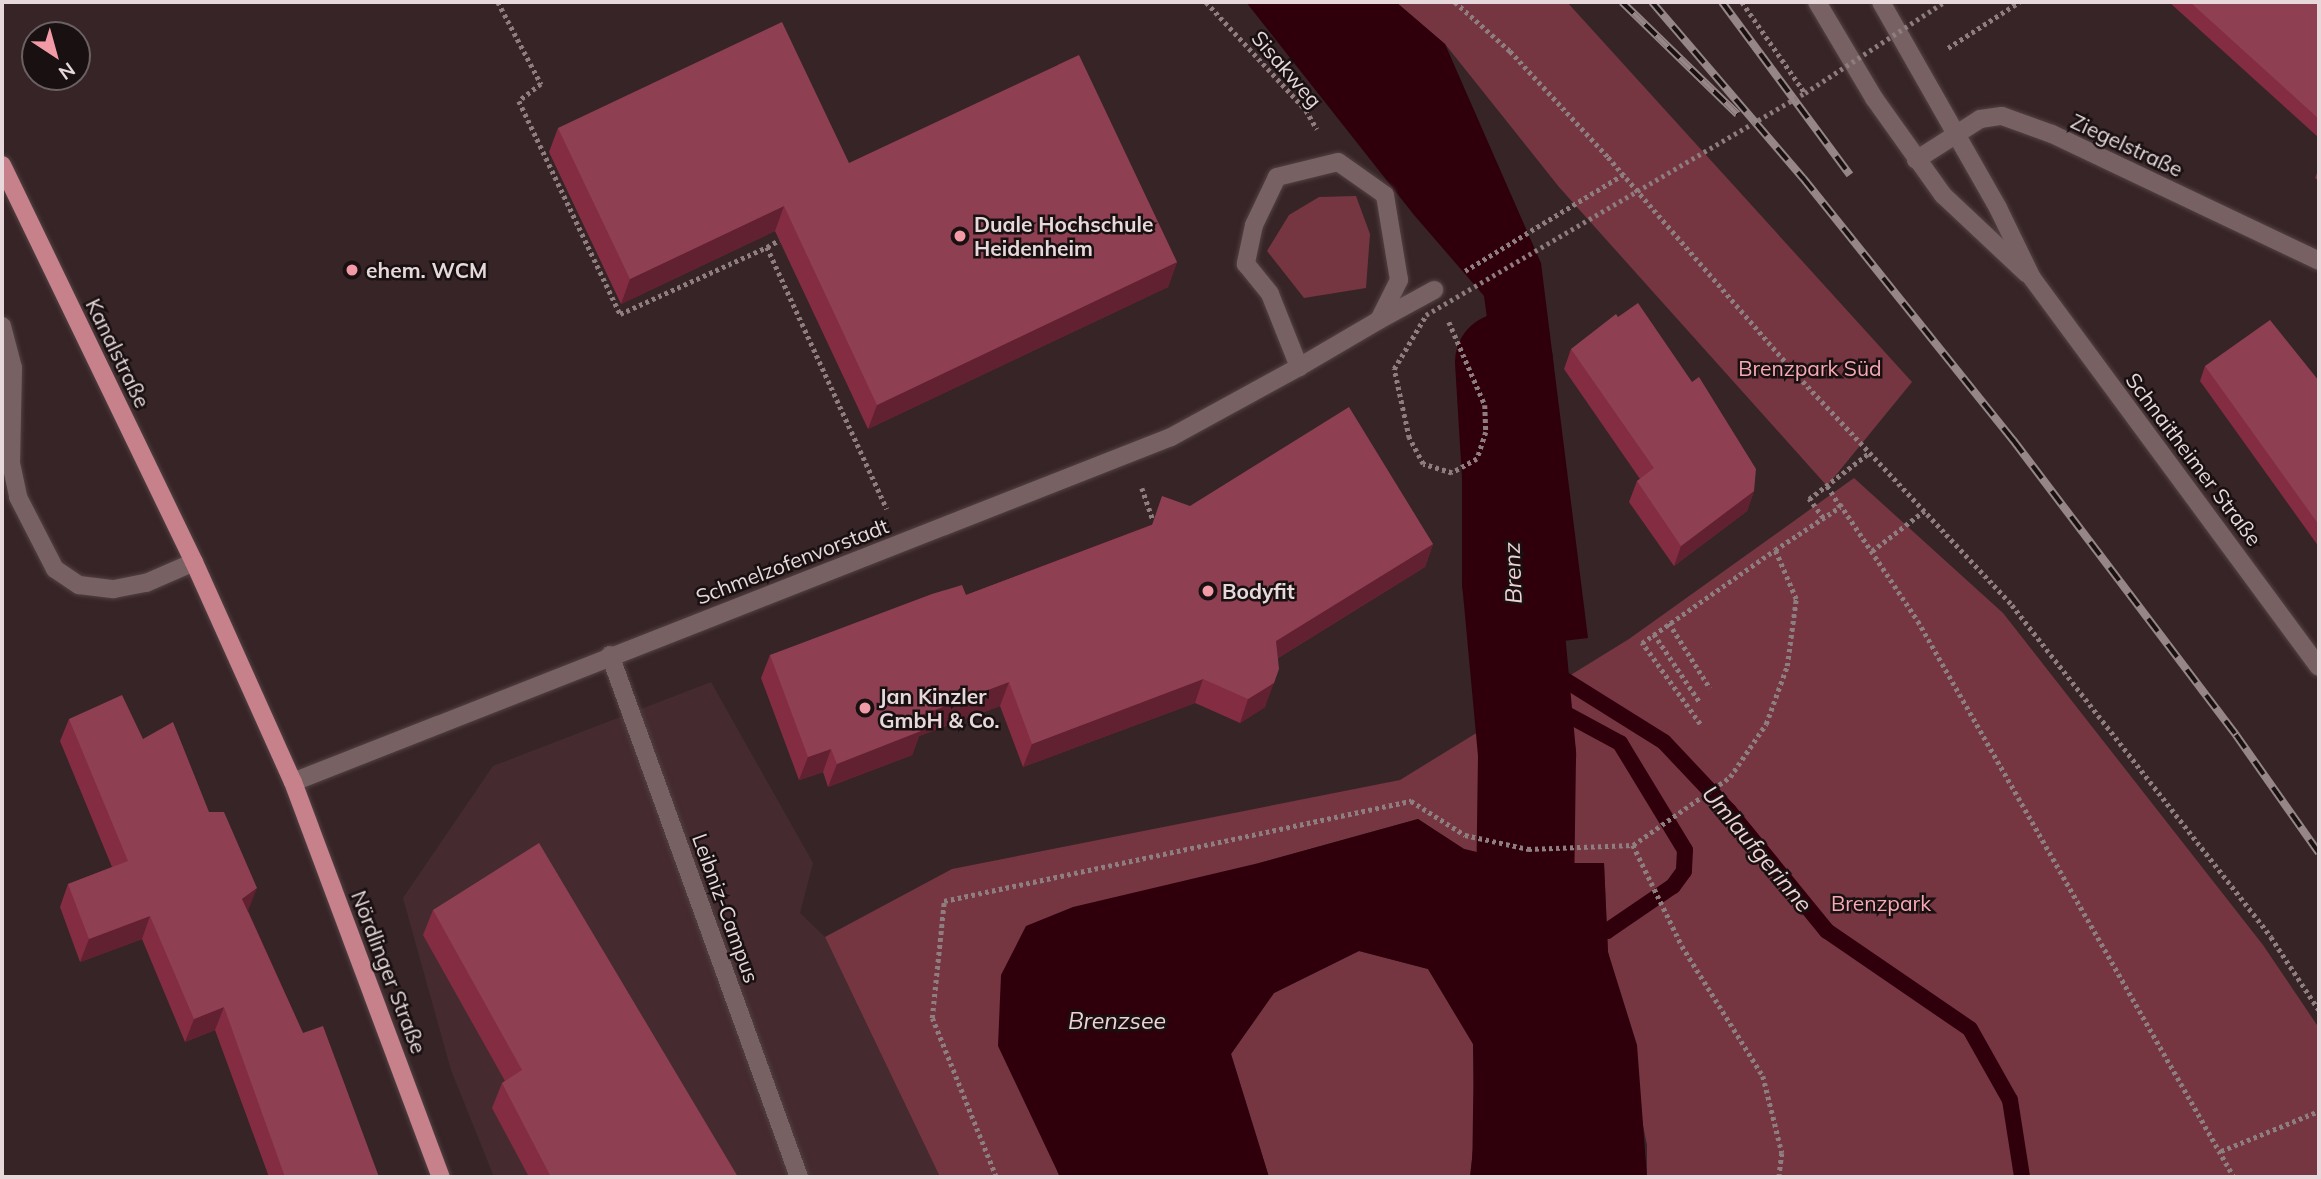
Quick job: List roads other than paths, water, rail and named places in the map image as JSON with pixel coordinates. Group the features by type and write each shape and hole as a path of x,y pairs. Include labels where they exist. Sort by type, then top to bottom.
{"main road":[{"name":"Kanalstraße","path":"2,165 194,562 293,782"},
{"name":"Nördlinger Straße","path":"293,782 441,1177"}],"street":[{"name":"Schnaitheimer Straße","path":"1817,2 1916,160 1980,233 2032,278"},
{"name":"Schnaitheimer Straße","path":"1881,2 1956,134 2032,278 2319,667"},
{"name":"Ziegelstraße","path":"1916,160 1980,119 2002,116 2027,124 2319,261"},
{"path":"1299,367 1270,294 1245,264 1254,225 1277,177 1338,162 1385,195 1399,280 1379,320"},
{"name":"Schmelzofenvorstadt","path":"293,782 610,655 1171,437 1434,290"},
{"path":"2,326 13,368 11,463 18,497 55,569 79,585 114,589 146,583 194,562"},
{"name":"Leibniz-Campus","path":"610,655 799,1177"}],"water":[{"path":"1246,2 1396,2 1445,44 1541,263 1588,638 1530,645 1484,296 1414,215"},
{"name":"Brenzsee","path":"1418,819 1464,849 1522,863 1604,863 1608,952 1637,1045 1647,1177 1470,1177 1475,1132 1473,1044 1428,969 1359,951 1274,993 1231,1054 1269,1177 1060,1177 998,1046 1001,975 1026,926 1073,907 1259,863"}],"waterway":[{"name":"Brenz","path":"1504,362 1511,476 1511,581 1527,755 1521,1177"},
{"name":"Umlaufgerinne","path":"1517,650 1664,742 1729,811 1827,931 1970,1029 2010,1100 2022,1177"},
{"path":"1520,689 1620,743 1685,850 1684,871 1673,886 1607,931 1589,925"}],"railway":[{"path":"1622,2 1737,114"},
{"path":"1652,2 1803,178 2013,440 2236,735 2319,853"},
{"path":"1722,2 1850,175"}],"place":[{"name":"Duale Hochschule Heidenheim","path":"960,236"},
{"name":"ehem. WCM","path":"352,270"},
{"name":"Bodyfit","path":"1208,591"},
{"name":"Jan Kinzler GmbH & Co.","path":"865,708"}],"park label":[{"name":"Brenzpark Süd","path":"1810,368"},
{"name":"Brenzpark","path":"1881,903"}]}
